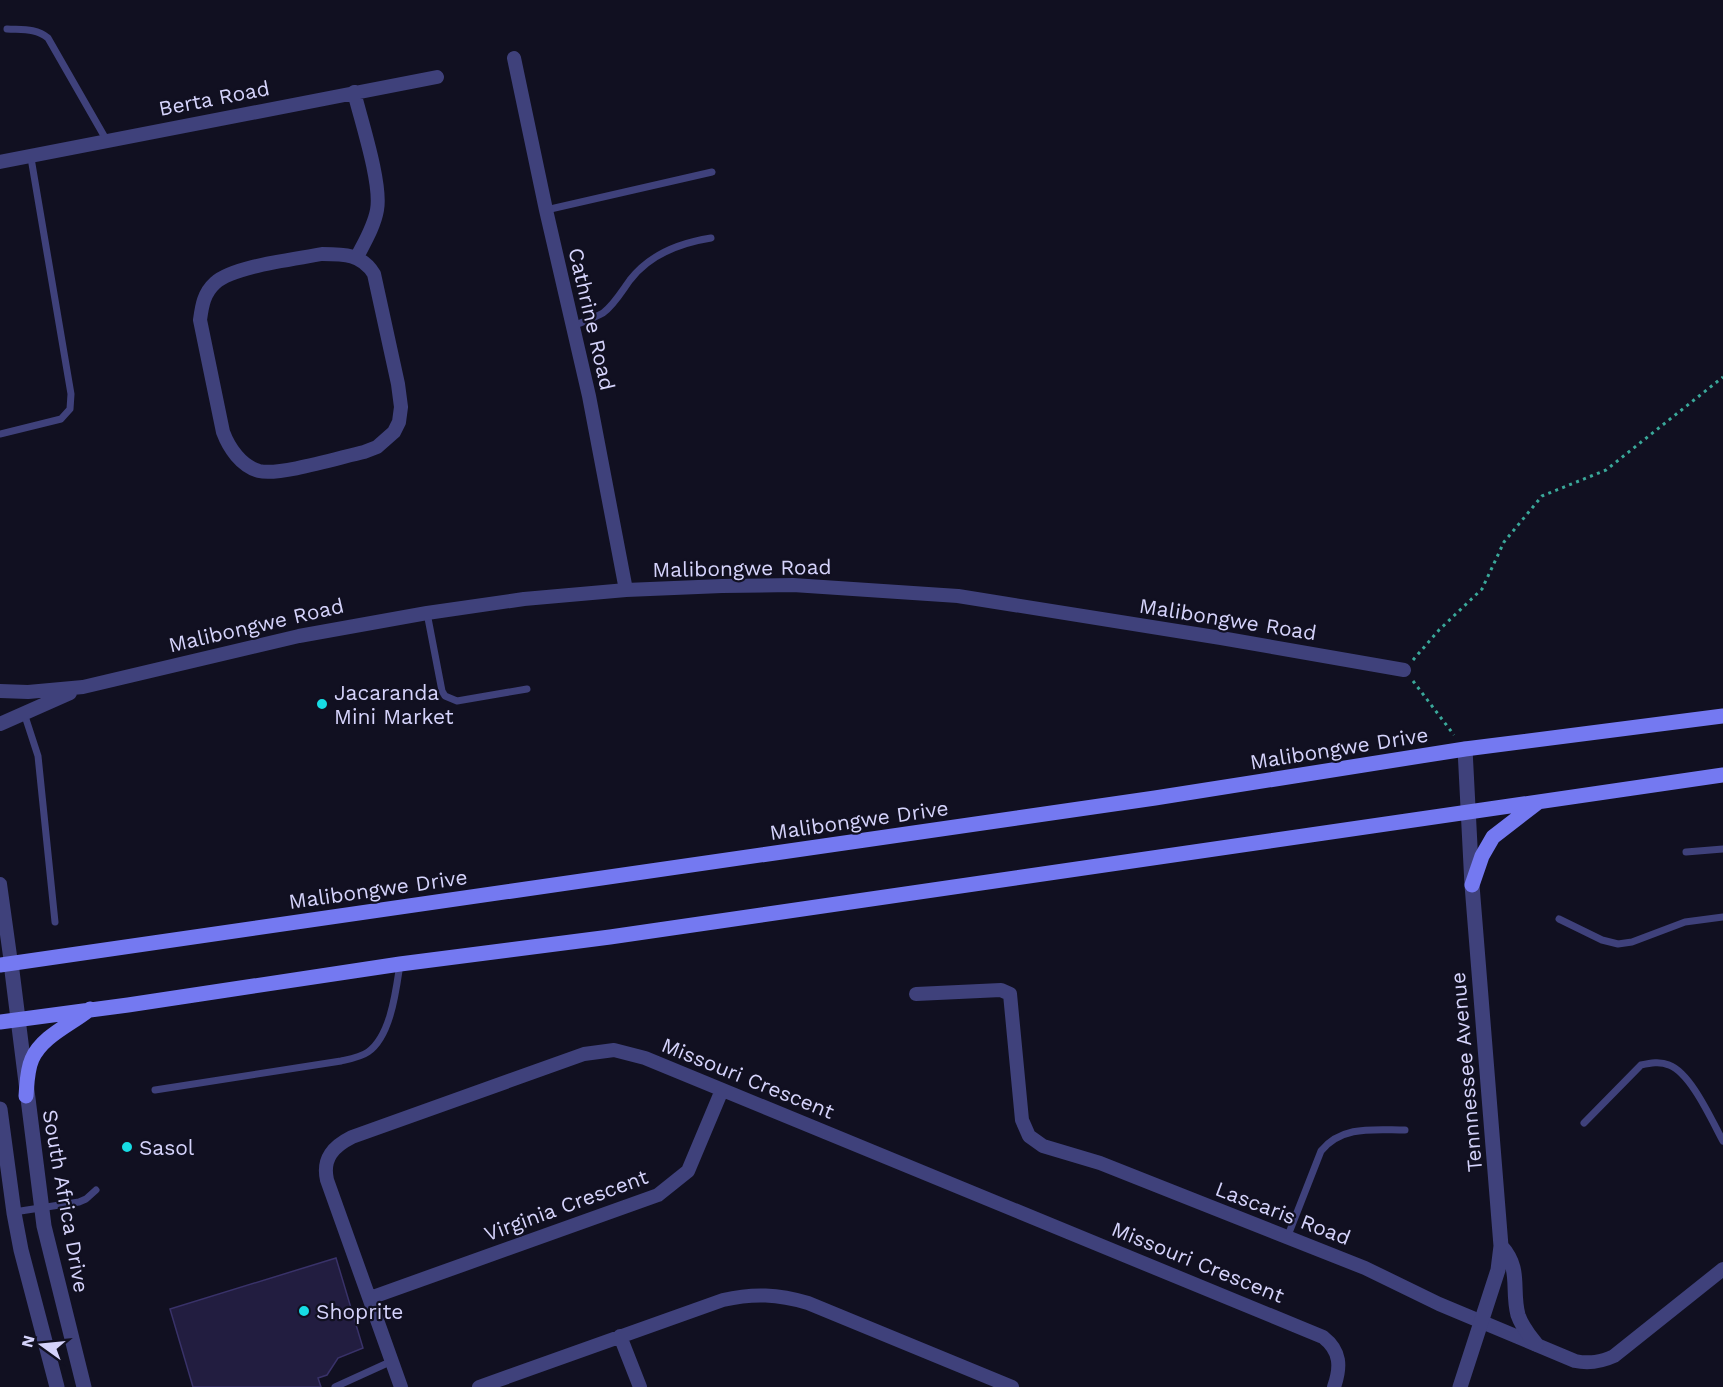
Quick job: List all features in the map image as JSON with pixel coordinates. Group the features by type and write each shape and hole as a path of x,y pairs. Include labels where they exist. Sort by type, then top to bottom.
{"main road":[{"name":"Malibongwe Drive","path":"5,964 1155,798 1465,748 1723,716"},
{"path":"0,1022 399,964 610,937 1723,776"},
{"path":"1472,885 1482,856 1493,837 1539,801"},
{"path":"26,1096 30,1066 36,1051 57,1032 90,1009"}],"street":[{"name":"Cathrine Road","path":"514,58 573,326 626,590"},
{"name":"Berta Road","path":"0,162 31,158 107,141 437,77"},
{"path":"354,92 373,167 378,203 377,213 357,257"},
{"path":"322,254 357,257 369,266 374,274 398,384 401,406 394,432 377,447 364,452 281,471 259,471 232,451 223,432 200,320 205,296 217,281 226,275 249,269 322,254"},
{"name":"Malibongwe Road","path":"0,691 28,692 83,687 299,636 427,613 524,599 722,585 793,585 958,596 1404,670"},
{"name":"Malibongwe Road","path":"0,724 83,687"},
{"name":"Tennnessee Avenue","path":"1460,1387 1498,1270 1501,1246 1472,885 1465,748"},
{"path":"0,884 5,964"},
{"name":"South Africa Drive","path":"5,964 18,1020 26,1096 49,1251 84,1387"},
{"name":"Lascaris Road","path":"916,994 1001,990 1010,994 1022,1120 1025,1130 1036,1143 1100,1163 1380,1274 1439,1304 1575,1361 1588,1363 1603,1361 1622,1352 1723,1269"},
{"name":"Missouri Crescent","path":"401,1387 326,1175 325,1165 329,1155 339,1144 352,1137 573,1058 599,1051 621,1051 645,1058 1323,1337 1331,1342 1338,1354 1339,1369 1334,1387"},
{"name":"Virginia Crescent","path":"370,1298 658,1195 688,1171 722,1090"},
{"path":"0,1109 14,1212 31,1291 57,1387"},
{"path":"1501,1246 1512,1262 1515,1272 1521,1324 1536,1344"},
{"path":"479,1387 723,1300 746,1295 773,1294 793,1298 835,1313 1012,1387"},
{"path":"620,1336 640,1387"}],"lane":[{"path":"7,29 34,30 48,38 107,141"},
{"path":"0,434 61,419 70,409 71,394 31,158"},
{"path":"546,210 711,172"},
{"path":"573,326 603,312 632,277 649,261 666,250 711,238"},
{"path":"427,613 442,691 446,696 457,701 527,689"},
{"path":"24,713 38,756 55,922"},
{"path":"1686,852 1723,849"},
{"path":"1559,919 1602,940 1618,944 1632,942 1685,922 1723,917"},
{"path":"155,1090 341,1061 367,1053 382,1036 386,1026 396,990 399,964"},
{"path":"1584,1123 1641,1065 1653,1062 1670,1065 1686,1077 1723,1141"},
{"path":"1287,1238 1321,1151 1326,1145 1355,1130 1405,1130"},
{"path":"14,1212 79,1202 96,1190"},
{"path":"334,1387 392,1361"}],"path":[{"path":"1465,748 1404,670 1439,630 1482,589 1504,542 1542,496 1606,470 1723,377"}],"building":[{"path":"336,1258 363,1348 338,1358 327,1375 318,1378 321,1387 193,1387 170,1309"}],"place":[{"name":"Jacaranda Mini Market","path":"322,704"},
{"name":"Sasol","path":"127,1147"},
{"name":"Shoprite","path":"304,1311"}]}
